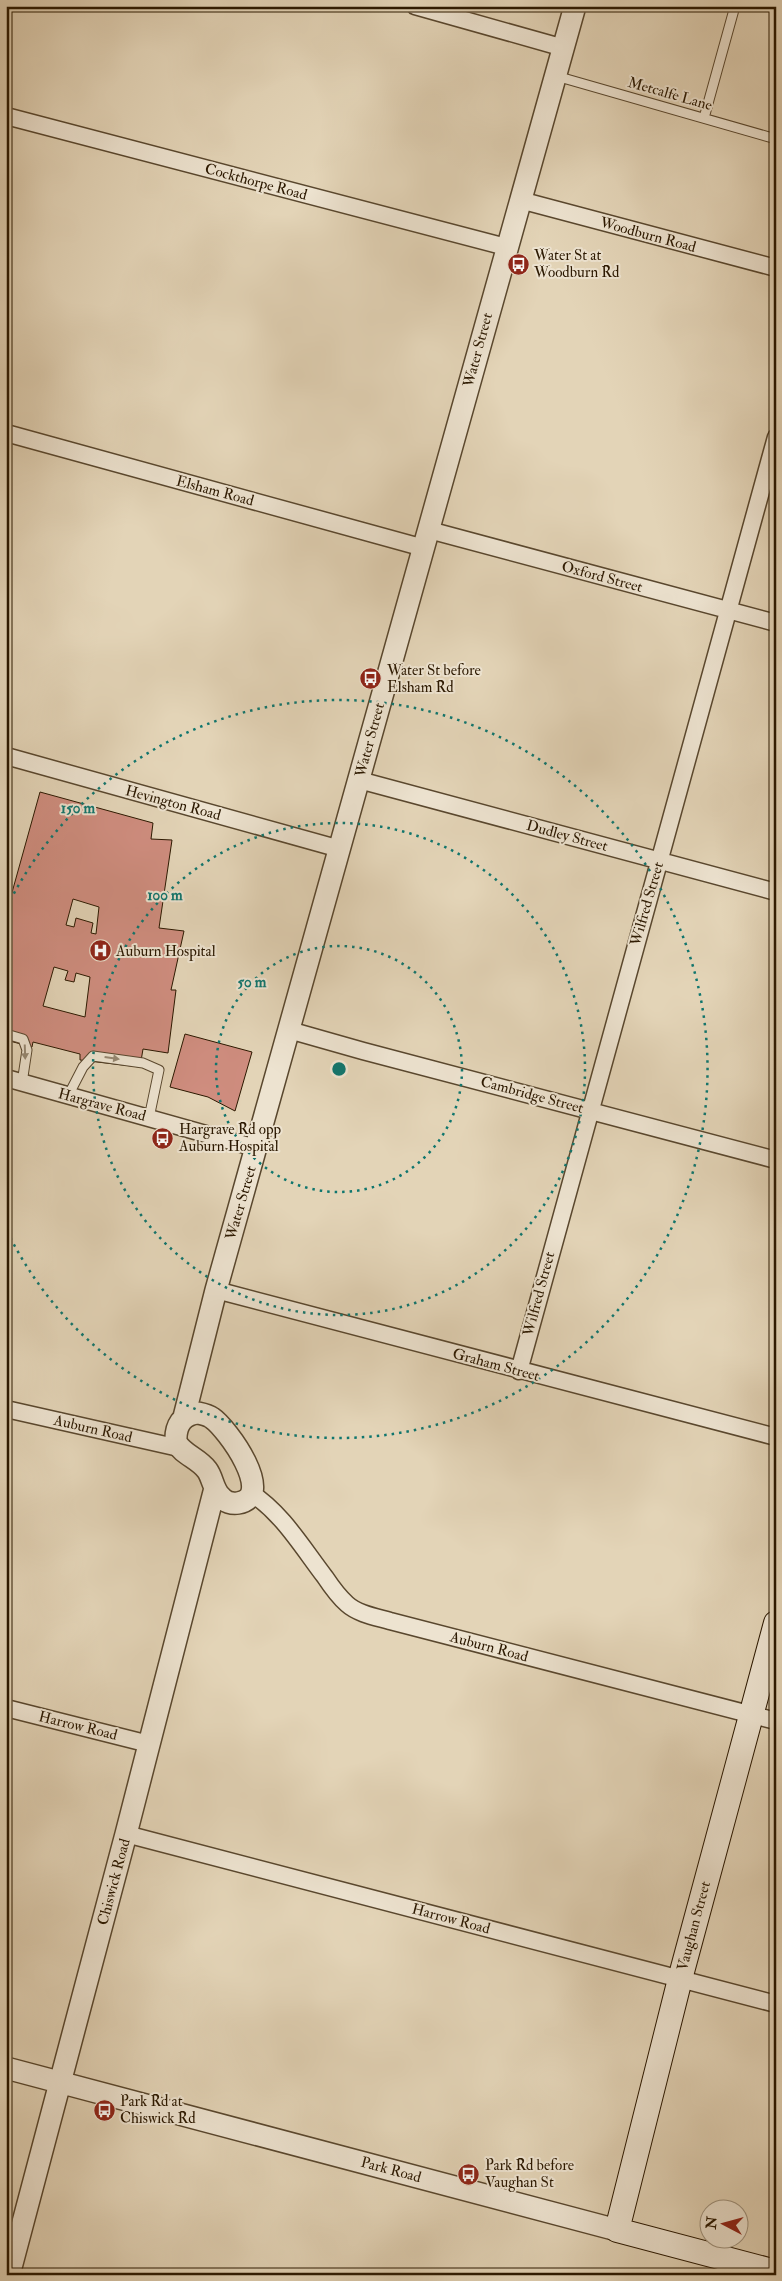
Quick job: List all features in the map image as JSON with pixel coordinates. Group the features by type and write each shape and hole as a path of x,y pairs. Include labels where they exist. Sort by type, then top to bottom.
{"main road":[{"name":"Vaughan Street","path":"617,2230 680,1979 776,1623"},
{"name":"Park Road","path":"617,2230 776,2272"}],"street":[{"path":"414,6 564,48"},
{"name":"Water Street","path":"179,1448 176,1435 179,1423 184,1418 216,1290 506,247 575,6"},
{"name":"Cockthorpe Road","path":"6,116 506,247"},
{"name":"Woodburn Road","path":"520,200 776,268"},
{"name":"Elsham Road","path":"6,433 426,539"},
{"name":"Wilfred Street","path":"519,1371 589,1110 776,437"},
{"name":"Oxford Street","path":"426,539 776,623"},
{"name":"Hevington Road","path":"6,756 340,849"},
{"name":"Dudley Street","path":"359,780 776,892"},
{"name":"Cambridge Street","path":"289,1030 776,1160"},
{"name":"Hargrave Road","path":"6,1078 256,1148"},
{"name":"Graham Street","path":"216,1290 776,1437"},
{"name":"Auburn Road","path":"6,1409 179,1448"},
{"path":"179,1448 203,1465 209,1472 218,1496 230,1503 242,1502 250,1493 252,1480 248,1466 220,1425 207,1415 190,1414 184,1418"},
{"name":"Chiswick Road","path":"9,2275 126,1834 215,1488"},
{"name":"Auburn Road","path":"250,1493 267,1504 283,1521 332,1587 347,1604 357,1610 390,1621 776,1722"},
{"name":"Harrow Road","path":"6,1708 149,1744"},
{"name":"Harrow Road","path":"126,1834 776,2004"},
{"name":"Park Road","path":"6,2068 617,2230"}],"lane":[{"path":"704,118 735,6"},
{"name":"Metcalfe Lane","path":"556,76 776,138"},
{"path":"6,1034 23,1039 26,1050 22,1083"},
{"path":"68,1096 83,1067 93,1056 143,1063 159,1070 149,1118"}],"building":[{"name":"Auburn Hospital","path":"40,792 153,823 151,839 172,840 159,928 184,931 171,990 176,990 168,1053 143,1049 140,1067 80,1060 80,1054 33,1042 32,1047 6,1040 6,914","holes":["73,899 99,907 96,934 91,933 93,923 76,918 74,927 66,925","54,967 68,971 65,980 74,982 76,973 90,977 85,1017 43,1006"]},
{"path":"185,1034 252,1052 235,1111 208,1097 170,1087"}],"place":[{"name":"Water St at Woodburn Rd","path":"518,264"},
{"name":"Water St before Elsham Rd","path":"371,679"},
{"name":"Auburn Hospital","path":"100,951"},
{"name":"Hargrave Rd opp Auburn Hospital","path":"163,1138"},
{"name":"Park Rd at Chiswick Rd","path":"104,2110"},
{"name":"Park Rd before Vaughan St","path":"469,2174"}]}
